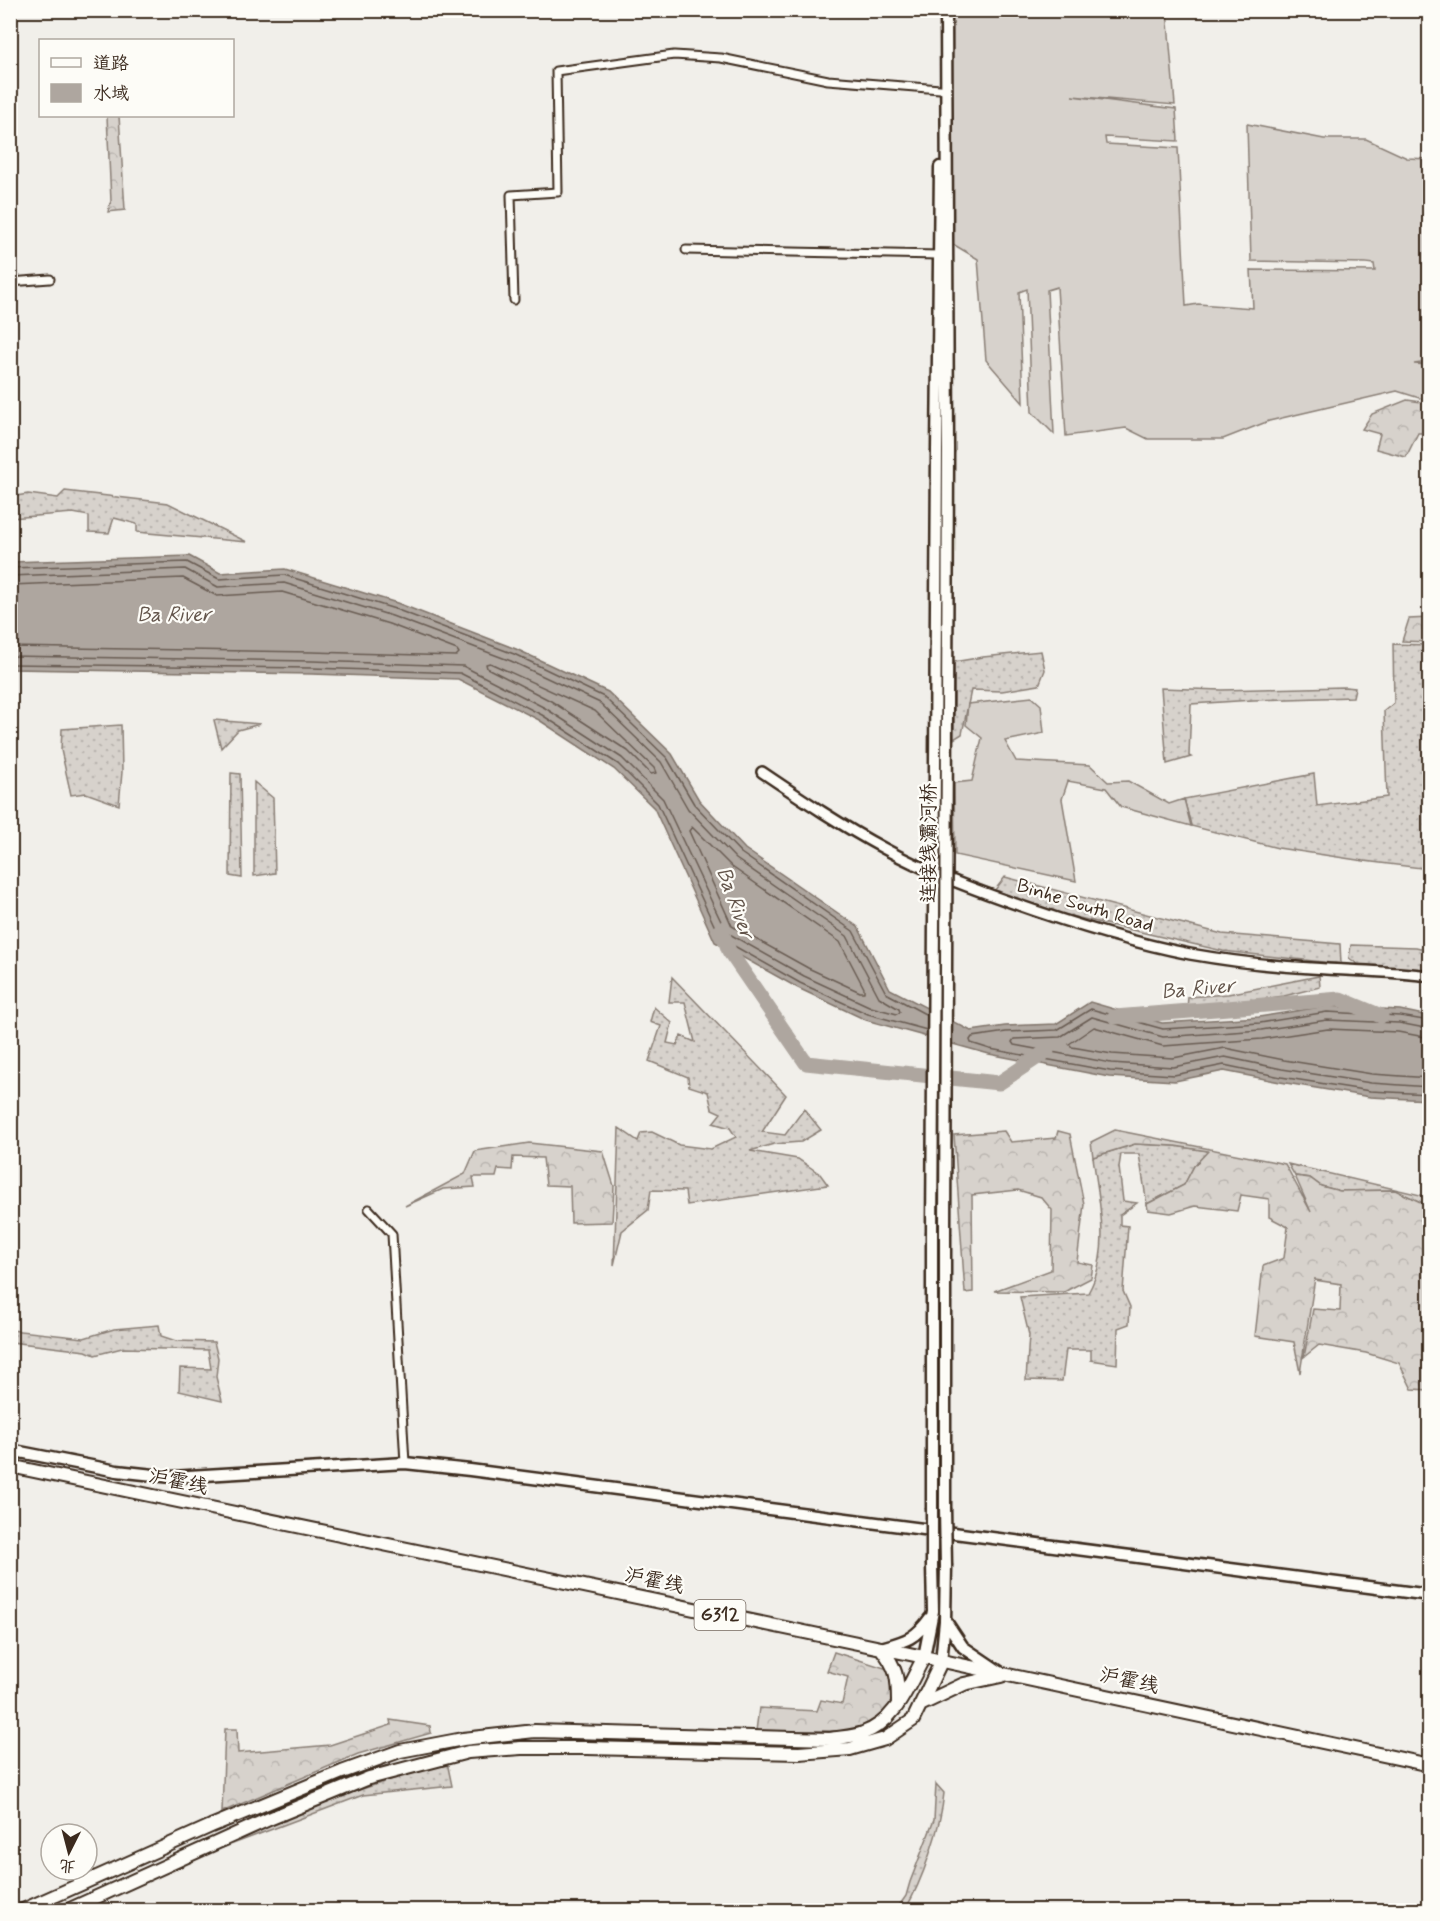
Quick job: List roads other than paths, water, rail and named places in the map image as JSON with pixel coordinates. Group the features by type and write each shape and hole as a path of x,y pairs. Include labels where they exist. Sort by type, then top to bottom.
{"highway":[{"name":"沪霍线","path":"10,1466 1430,1765"},
{"path":"881,1648 895,1668 898,1678 898,1706"},
{"path":"23,1911 222,1822 342,1772 400,1751 463,1738 535,1731 830,1739 862,1734 883,1724 898,1706 924,1657"},
{"path":"68,1911 269,1819 369,1778 468,1752 521,1748 587,1748 799,1753 850,1749 885,1739 913,1720 941,1662"},
{"path":"920,1705 964,1684 1006,1675"}],"main road":[{"path":"940,10 939,255 943,451"},
{"path":"943,451 946,10"},
{"name":"连接线灞河桥","path":"924,1657 932,1615 932,1234 943,451"},
{"name":"连接线灞河桥","path":"941,1662 946,1566 943,451"},
{"path":"10,1450 117,1471 172,1477 405,1463 482,1471 1430,1595"},
{"path":"881,1648 919,1633 932,1615"},
{"path":"945,1619 951,1632 963,1647 1006,1675"}],"street":[{"path":"514,300 511,195 558,192 556,71 674,55 721,58 828,80 940,89"},
{"path":"686,250 939,255"},
{"path":"10,282 50,279"},
{"name":"Binhe South Road","path":"762,772 820,811 885,849 927,870 1042,914 1101,932 1190,954 1278,966 1398,972 1430,976"},
{"path":"369,1209 392,1234 405,1463"}],"water":[{"name":"Ba River","path":"189,556 220,573 285,569 397,603 516,649 608,692 672,754 699,800 745,849 858,927 890,989 971,1031 1005,1026 1056,1024 1090,1002 1162,1023 1259,1017 1327,1006 1400,1010 1429,1016 1429,1100 1370,1097 1224,1071 1175,1081 1109,1077 989,1054 866,1020 798,988 715,942 654,808 614,769 539,720 458,679 11,669 11,562"}],"waterway":[{"name":"Ba River","path":"721,929 729,951 806,1063 999,1083 1047,1051"},
{"name":"Ba River","path":"1115,1017 1340,999 1381,1016"}]}
